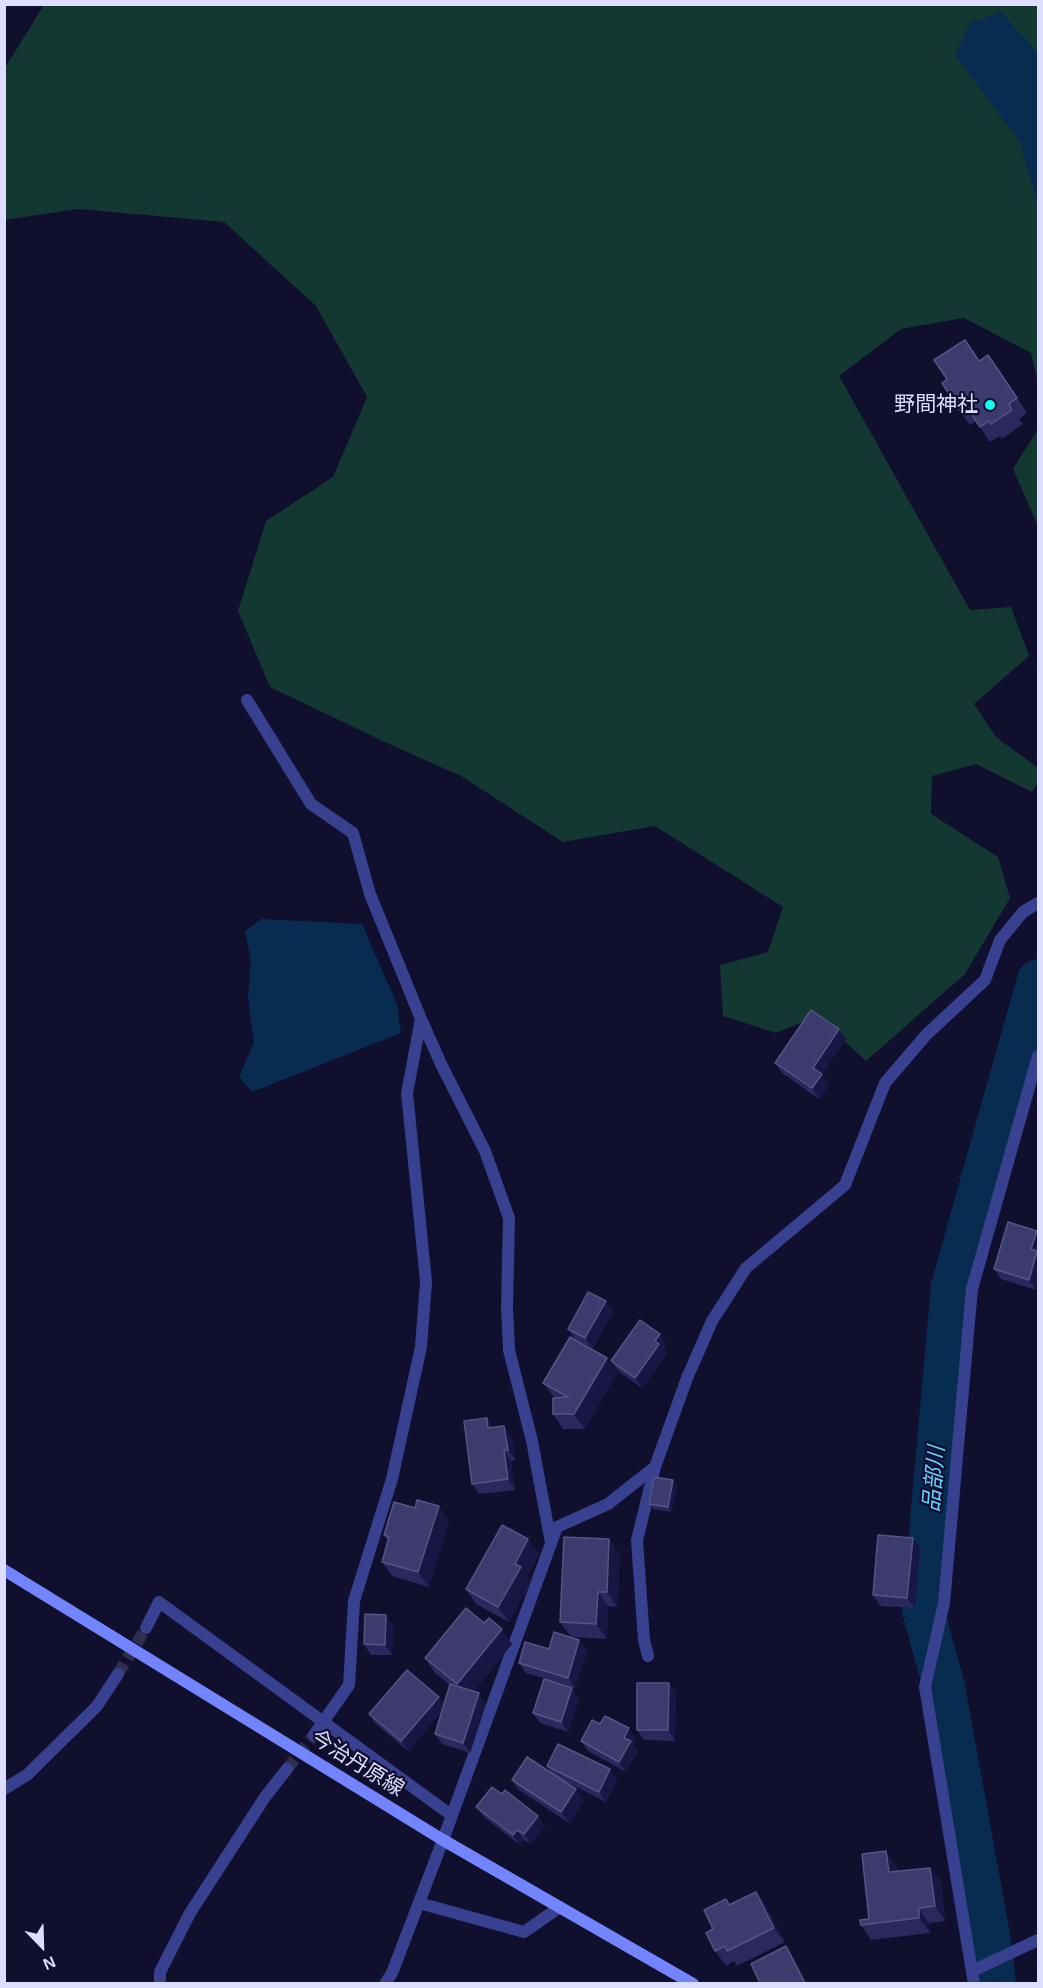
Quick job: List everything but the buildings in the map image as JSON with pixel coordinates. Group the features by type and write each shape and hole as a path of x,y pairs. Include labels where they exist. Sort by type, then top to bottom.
{"main road":[{"name":"今治丹原線","path":"4,1570 443,1840 690,1983"}],"street":[{"path":"246,700 311,804 353,833 370,894 421,1019 441,1064 486,1151 509,1218 508,1350 532,1441 551,1543"},
{"path":"648,1656 644,1640 637,1540 655,1467 687,1378 712,1321 746,1268 845,1185 885,1083 926,1035 985,980 1000,940 1023,912 1038,903"},
{"path":"314,1735 349,1685 354,1601 392,1479 421,1347 426,1282 407,1093 421,1019"},
{"path":"1038,1056 972,1289 944,1603 925,1687 973,1977 1038,1940"},
{"path":"385,1983 393,1973 557,1527 608,1504 655,1467"},
{"path":"146,1628 159,1602 451,1815"},
{"path":"4,1789 27,1776 97,1707 118,1674"},
{"path":"160,1983 160,1972 190,1913 265,1797 287,1769"},
{"path":"419,1903 524,1932 560,1907"}],"green space":[{"path":"44,5 1038,5 1038,385 1031,353 964,318 901,329 839,376 970,610 1011,607 1029,656 974,704 996,737 1038,768 1038,783 1032,792 976,764 932,776 931,814 998,857 1010,898 965,974 866,1061 817,1016 776,1033 723,1016 720,965 768,952 783,907 655,826 563,842 461,776 270,687 238,611 266,521 333,477 367,397 316,306 224,222 78,209 5,220 4,69"},
{"path":"1038,429 1038,526 1013,469"}],"water":[{"path":"1001,12 1038,53 1038,205 1020,142 955,55 970,23"},
{"path":"261,919 362,924 397,1004 401,1033 252,1092 239,1077 254,1042 248,997 251,960 245,931"}],"waterway":[{"name":"品部川","path":"995,1984 990,1941 944,1687 923,1610 952,1286 1038,980"}],"tunnel":[{"path":"118,1674 146,1628"},
{"path":"287,1769 314,1735"}],"place":[{"name":"野間神社","path":"990,405"}]}
